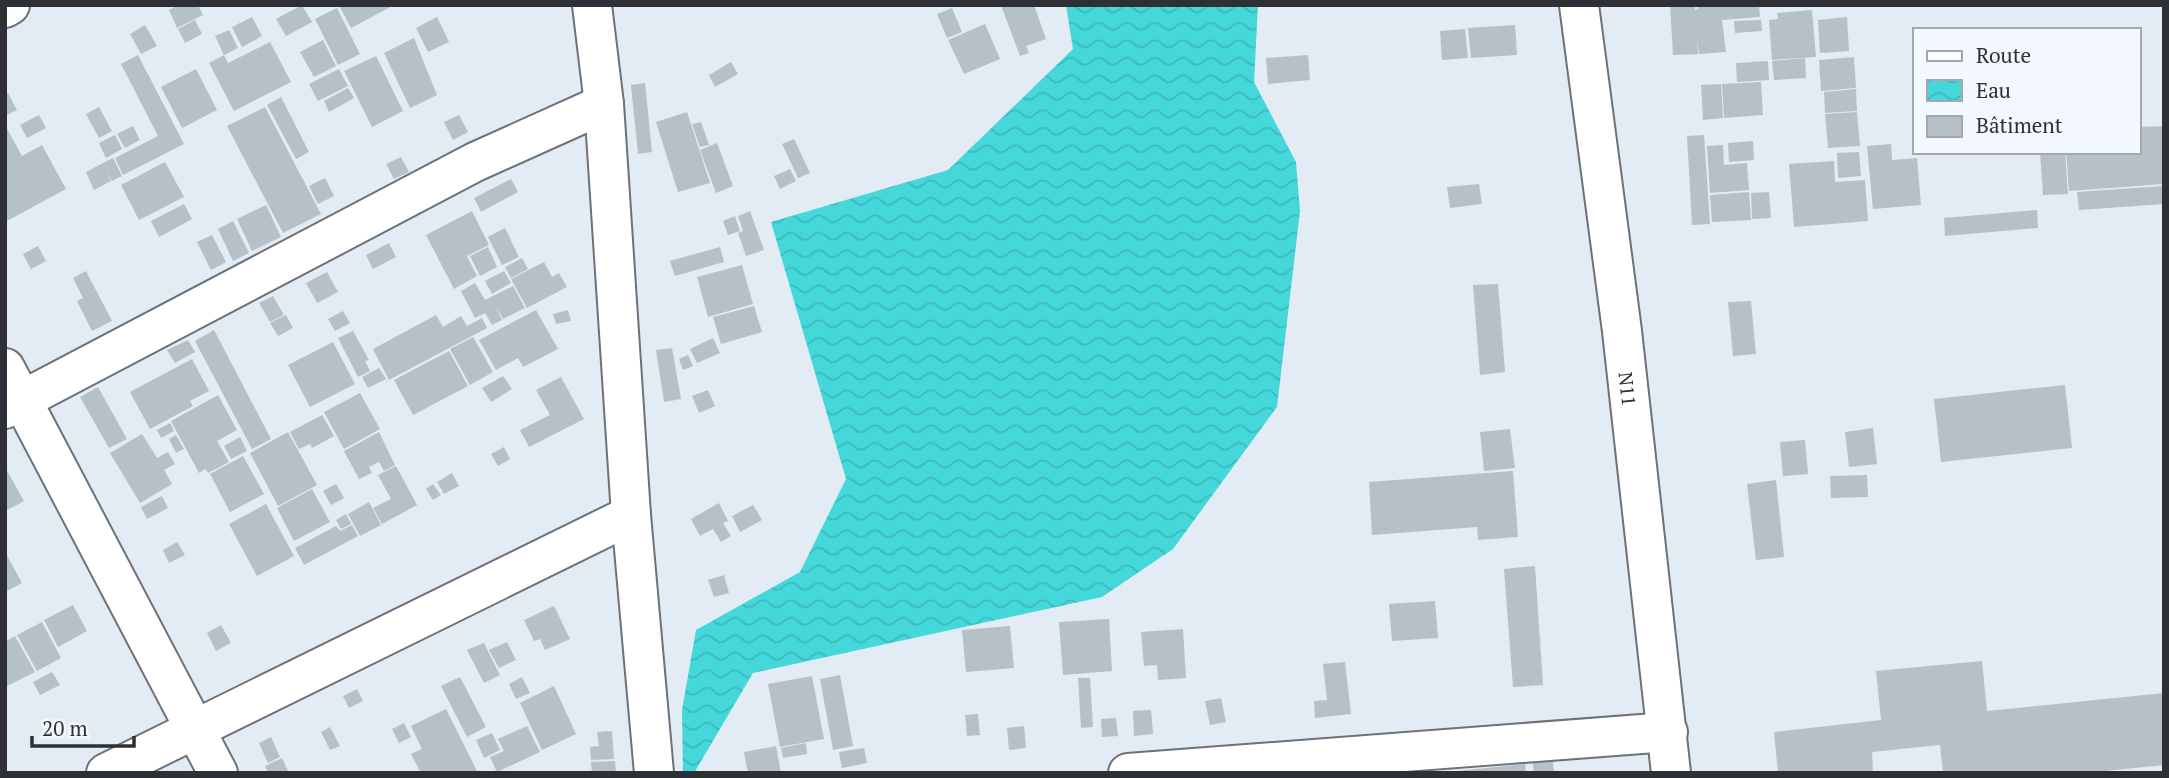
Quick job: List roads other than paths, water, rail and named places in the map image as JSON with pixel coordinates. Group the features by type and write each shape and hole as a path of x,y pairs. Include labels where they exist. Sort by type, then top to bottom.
{"street":[{"path":"5,8 10,5"},
{"path":"592,5 604,104 631,514 654,773"},
{"name":"N11","path":"1579,5 1622,331 1671,773"},
{"path":"218,773 197,728 10,393 475,162 604,104"},
{"path":"106,773 631,514"},
{"path":"1128,773 1668,732"}],"water":[{"path":"1066,5 1258,5 1254,82 1296,162 1300,211 1277,407 1173,549 1102,597 753,673 694,773 683,773 682,710 696,630 800,572 846,479 771,222 948,170 1073,49"}]}
